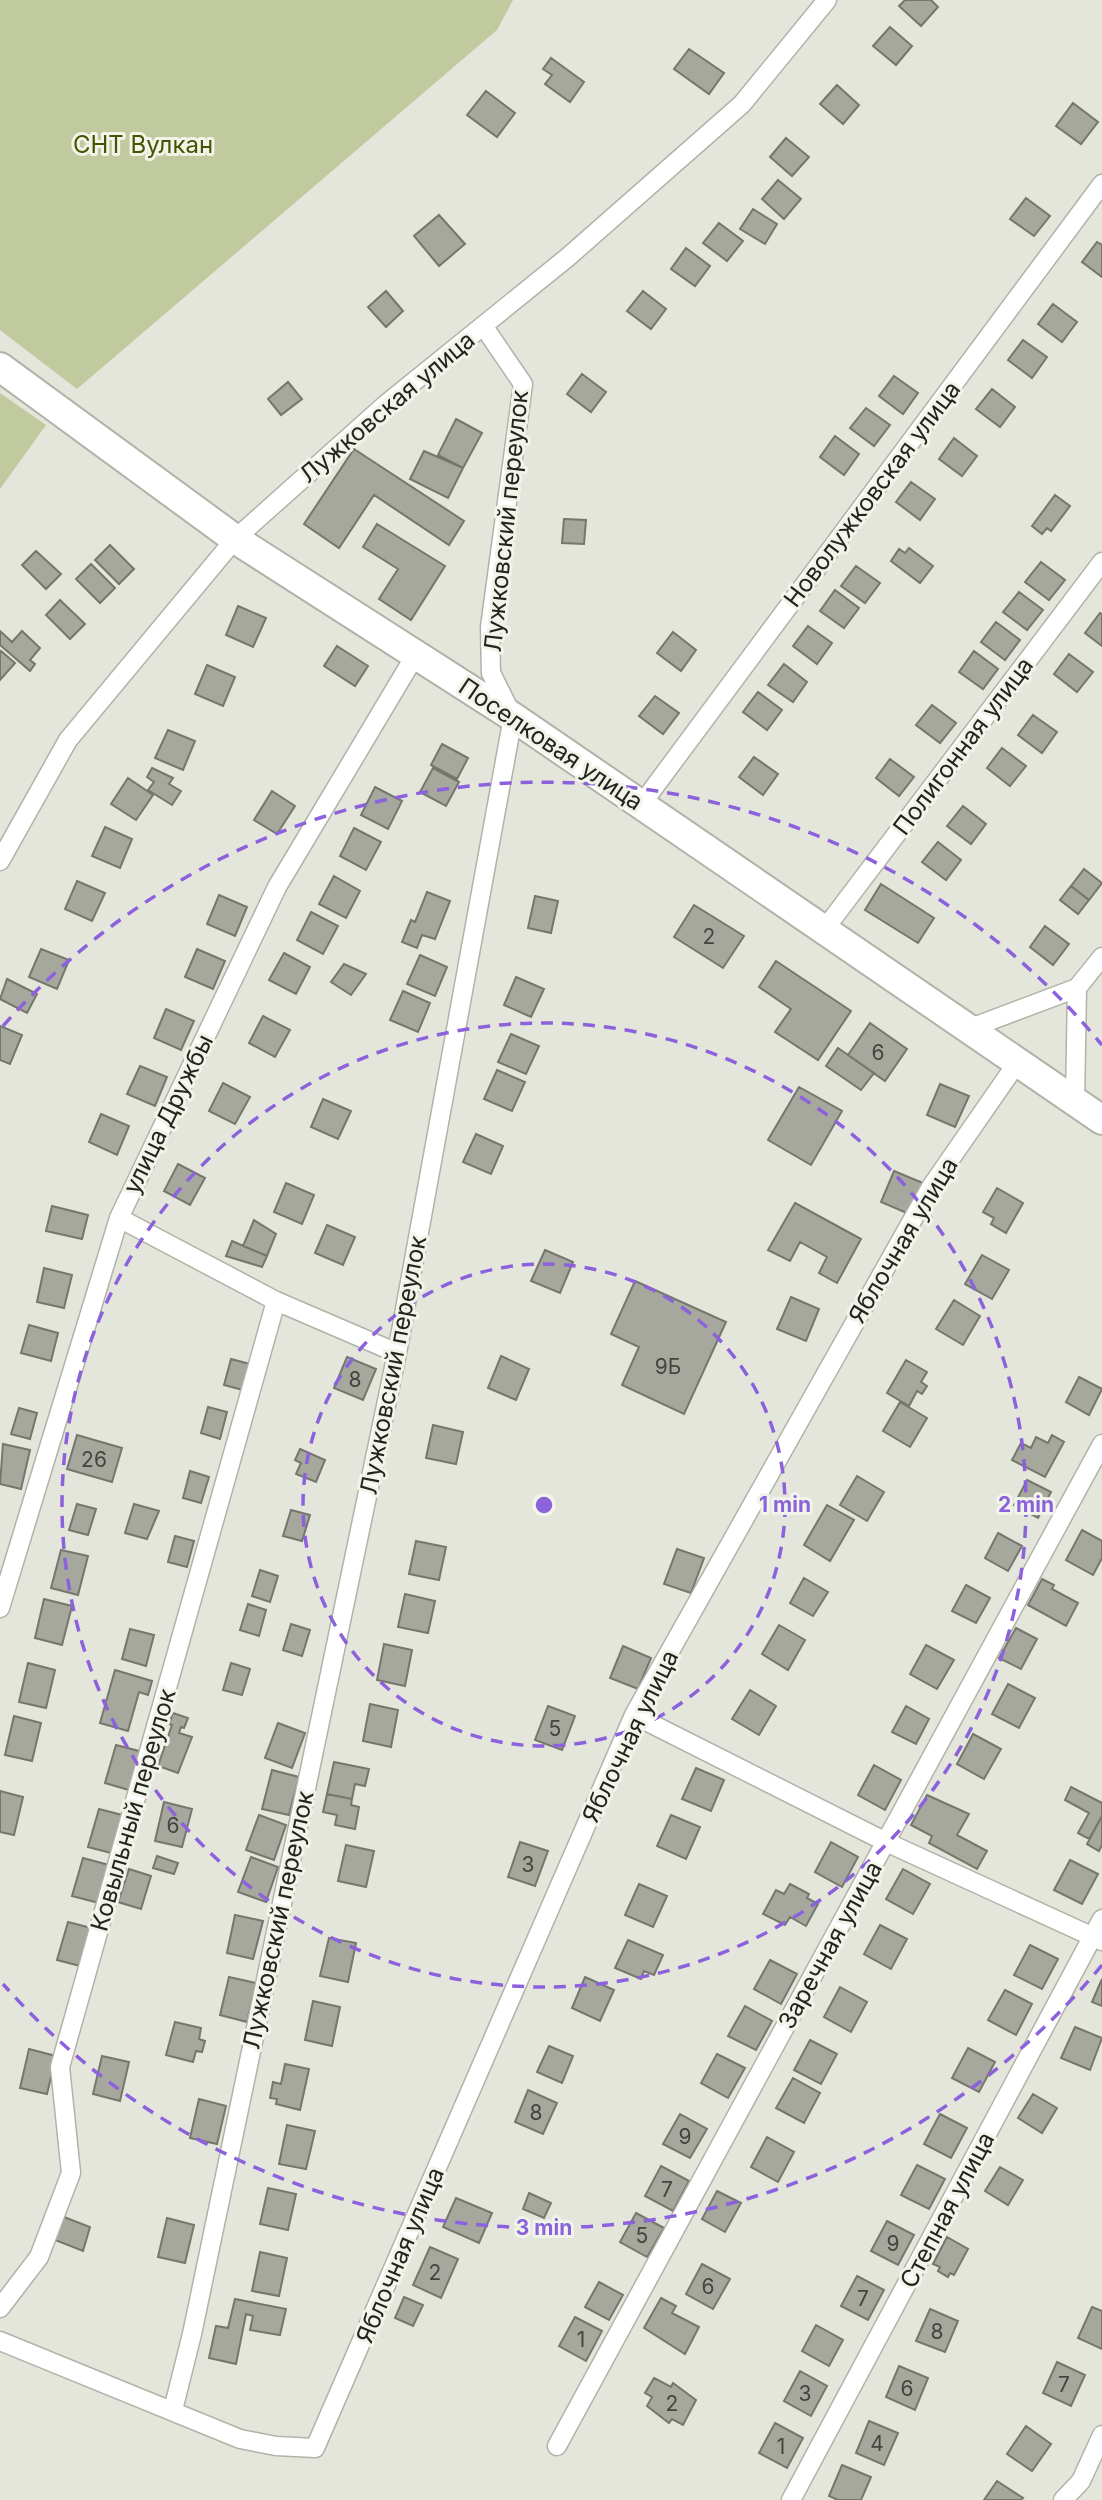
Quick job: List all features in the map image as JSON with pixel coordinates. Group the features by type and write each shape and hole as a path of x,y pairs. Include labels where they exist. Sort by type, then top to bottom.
{"highway":[{"name":"Поселковая улица","path":"0,367 235,539 513,717 1102,1120"}],"street":[{"name":"Лужковская улица","path":"0,861 68,740 235,539 374,414 484,327 742,104 828,0"},
{"name":"Новолужковская улица","path":"641,805 1102,184"},
{"name":"Лужковский переулок","path":"173,2410 192,2334 397,1353 513,717 491,673 490,627 523,384 484,327"},
{"name":"Полигонная улица","path":"824,930 1102,562"},
{"name":"улица Дружбы","path":"0,1608 119,1218 276,887 416,654"},
{"path":"968,1029 1077,988 1102,957"},
{"path":"1075,1102 1077,988"},
{"name":"Яблочная улица","path":"173,2410 240,2439 276,2446 315,2448 634,1715 931,1187 1017,1063"},
{"path":"119,1218 276,1301 397,1353"},
{"name":"Ковыльный переулок","path":"0,2308 38,2257 71,2174 60,2067 276,1301"},
{"name":"Заречная улица","path":"557,2446 1102,1444"},
{"path":"634,1715 886,1842 1097,1938"},
{"name":"Степная улица","path":"791,2500 1097,1938 1102,1919"},
{"path":"0,2341 173,2410"},
{"path":"1063,2500 1081,2481 1102,2435"}],"green space":[{"name":"СНТ Вулкан","path":"0,0 513,0 497,30 77,389 0,330"},
{"path":"0,393 46,425 0,489"}],"building":[{"path":"905,0 931,0 938,7 921,26 899,6"},
{"path":"890,27 912,46 896,65 873,46"},
{"path":"689,49 724,73 709,94 674,69"},
{"path":"551,58 584,82 570,102 545,84 552,75 543,69"},
{"path":"837,85 859,105 843,124 820,104"},
{"path":"486,91 515,113 497,137 467,115"},
{"path":"1073,103 1098,122 1081,144 1056,126"},
{"path":"786,138 809,157 792,176 770,157"},
{"path":"778,180 801,199 784,219 762,199"},
{"path":"1026,198 1050,216 1034,236 1010,219"},
{"path":"753,209 777,224 765,244 740,229"},
{"path":"439,215 465,244 439,266 414,236"},
{"path":"719,223 743,241 727,261 703,243"},
{"path":"1097,242 1102,245 1102,277 1082,262"},
{"path":"686,248 710,266 695,286 671,269"},
{"path":"386,291 403,311 386,327 368,307"},
{"path":"643,291 666,309 651,329 627,311"},
{"path":"1053,304 1077,322 1062,342 1038,324"},
{"path":"1023,340 1047,357 1032,378 1008,360"},
{"path":"582,374 606,392 591,412 567,394"},
{"path":"894,376 918,393 903,414 879,396"},
{"path":"288,382 302,399 281,415 268,399"},
{"path":"992,389 1015,407 1000,427 976,409"},
{"path":"866,408 890,425 874,446 850,428"},
{"path":"456,419 482,433 463,468 438,455"},
{"path":"835,436 859,454 844,475 820,457"},
{"path":"954,438 977,456 962,476 939,459"},
{"path":"354,449 464,521 449,545 374,495 339,548 304,524"},
{"path":"424,451 463,468 448,498 410,479"},
{"path":"911,482 935,499 920,520 896,502"},
{"path":"1055,495 1070,506 1051,531 1047,528 1042,534 1032,526"},
{"path":"564,519 586,520 584,544 562,543"},
{"path":"377,524 445,566 411,620 379,599 398,569 363,547"},
{"path":"110,545 134,569 119,584 95,560"},
{"path":"909,548 933,566 920,583 891,561 899,549 905,553"},
{"path":"36,551 61,574 46,589 22,565"},
{"path":"1041,562 1065,580 1049,600 1025,582"},
{"path":"91,564 115,588 100,603 76,579"},
{"path":"856,566 880,583 865,603 841,586"},
{"path":"835,590 859,608 844,628 820,611"},
{"path":"1019,592 1043,610 1027,630 1003,612"},
{"path":"60,600 85,624 70,639 46,615"},
{"path":"238,606 266,618 253,647 226,635"},
{"path":"1100,613 1102,614 1102,646 1085,633"},
{"path":"996,622 1020,640 1005,660 981,642"},
{"path":"808,626 832,643 817,664 793,646"},
{"path":"0,631 12,642 22,631 40,648 30,660 35,664 30,671 0,645"},
{"path":"673,632 696,650 681,671 657,653"},
{"path":"337,646 368,666 355,686 324,666"},
{"path":"1,651 15,663 0,680 0,653"},
{"path":"974,651 998,669 983,689 959,672"},
{"path":"1069,654 1093,672 1077,692 1054,674"},
{"path":"784,664 807,682 793,702 768,685"},
{"path":"207,665 235,677 223,706 195,694"},
{"path":"758,692 782,710 767,730 743,712"},
{"path":"655,696 679,713 663,734 639,716"},
{"path":"932,705 956,723 940,743 916,725"},
{"path":"1033,715 1057,732 1042,753 1018,735"},
{"path":"168,730 195,741 183,770 155,758"},
{"path":"442,744 468,758 457,779 431,765"},
{"path":"1002,748 1026,766 1010,786 987,768"},
{"path":"754,757 778,774 763,795 739,777"},
{"path":"890,759 914,777 899,796 876,778"},
{"path":"152,768 173,778 169,784 181,791 172,805 148,790 154,782 147,777"},
{"path":"433,768 459,782 446,806 420,792"},
{"path":"128,778 153,795 136,820 111,804"},
{"path":"375,787 402,801 388,829 361,815"},
{"path":"272,791 295,806 277,834 254,820"},
{"path":"963,806 986,824 971,844 947,826"},
{"path":"105,827 132,839 120,868 92,856"},
{"path":"354,828 381,842 366,870 340,856"},
{"path":"938,842 961,860 946,880 922,862"},
{"path":"1084,869 1102,883 1089,900 1071,886"},
{"path":"334,876 360,891 346,918 319,904"},
{"path":"77,881 105,893 92,921 65,909"},
{"path":"881,884 934,918 918,943 865,910"},
{"path":"1071,886 1089,900 1078,914 1060,900"},
{"path":"427,892 450,901 435,939 422,935 417,948 402,942 411,920 415,922"},
{"path":"219,895 247,907 235,936 207,924"},
{"path":"535,896 558,901 551,933 528,928"},
{"path":"694,905 744,936 723,968 674,937"},
{"path":"311,912 338,926 323,954 297,940"},
{"path":"1045,926 1069,944 1053,965 1030,947"},
{"path":"41,949 69,960 57,989 29,977"},
{"path":"197,949 225,961 213,989 185,977"},
{"path":"284,953 310,967 296,994 269,980"},
{"path":"420,955 447,967 435,996 407,984"},
{"path":"776,961 851,1011 818,1060 775,1032 791,1009 759,987"},
{"path":"344,964 366,974 351,995 331,982"},
{"path":"516,977 544,989 531,1017 504,1005"},
{"path":"7,979 37,994 27,1013 0,999"},
{"path":"403,991 430,1003 418,1032 390,1020"},
{"path":"166,1009 194,1021 181,1050 154,1038"},
{"path":"263,1016 290,1030 275,1057 249,1043"},
{"path":"870,1023 907,1049 885,1081 848,1055"},
{"path":"0,1026 22,1035 10,1064 0,1060"},
{"path":"511,1034 539,1046 526,1074 498,1062"},
{"path":"838,1048 874,1073 861,1090 826,1066"},
{"path":"140,1066 167,1077 155,1106 127,1094"},
{"path":"497,1070 525,1082 512,1111 484,1099"},
{"path":"223,1083 250,1097 235,1124 209,1111"},
{"path":"940,1084 969,1096 955,1127 927,1115"},
{"path":"799,1087 842,1111 811,1165 768,1140"},
{"path":"323,1099 351,1111 338,1139 311,1127"},
{"path":"101,1114 129,1126 117,1155 89,1142"},
{"path":"476,1134 503,1146 491,1174 463,1162"},
{"path":"178,1164 205,1178 190,1205 164,1191"},
{"path":"894,1171 923,1183 909,1214 881,1202"},
{"path":"286,1183 314,1195 302,1224 274,1212"},
{"path":"997,1188 1023,1203 1006,1233 991,1224 994,1218 983,1212"},
{"path":"795,1203 861,1239 837,1283 819,1273 827,1257 800,1242 790,1261 768,1250"},
{"path":"52,1206 88,1215 82,1239 46,1231"},
{"path":"254,1220 276,1234 267,1256 243,1246"},
{"path":"327,1225 355,1237 343,1265 315,1253"},
{"path":"232,1241 267,1256 262,1267 226,1256"},
{"path":"545,1250 573,1262 560,1293 531,1281"},
{"path":"982,1255 1009,1270 992,1299 965,1284"},
{"path":"44,1268 72,1275 64,1308 37,1302"},
{"path":"635,1281 726,1322 684,1414 622,1385 639,1347 611,1334"},
{"path":"791,1297 819,1309 806,1341 777,1329"},
{"path":"954,1300 980,1316 963,1345 936,1329"},
{"path":"29,1325 58,1333 51,1361 21,1353"},
{"path":"501,1356 529,1369 516,1400 488,1388"},
{"path":"347,1357 376,1369 363,1400 334,1388"},
{"path":"231,1359 250,1364 243,1390 224,1385"},
{"path":"906,1360 927,1372 921,1382 927,1386 922,1394 917,1391 909,1406 887,1393"},
{"path":"1079,1377 1102,1389 1089,1415 1066,1402"},
{"path":"900,1402 927,1418 910,1447 883,1431"},
{"path":"208,1407 227,1412 220,1439 201,1433"},
{"path":"19,1408 37,1413 30,1439 11,1434"},
{"path":"433,1425 463,1432 456,1464 426,1458"},
{"path":"77,1435 122,1448 112,1482 67,1469"},
{"path":"1052,1435 1064,1442 1045,1477 1012,1460 1021,1443 1031,1448 1036,1437 1048,1443"},
{"path":"3,1444 30,1450 21,1489 0,1484"},
{"path":"300,1449 325,1460 316,1482 296,1474 301,1463 295,1460"},
{"path":"190,1471 209,1477 201,1503 183,1498"},
{"path":"857,1476 884,1492 867,1521 840,1505"},
{"path":"1027,1480 1051,1492 1038,1518 1014,1505"},
{"path":"77,1504 96,1509 88,1535 69,1530"},
{"path":"134,1504 159,1511 147,1539 125,1533"},
{"path":"827,1505 854,1520 830,1561 804,1545"},
{"path":"291,1510 310,1515 302,1541 283,1536"},
{"path":"1082,1530 1102,1541 1102,1558 1093,1575 1066,1560"},
{"path":"998,1533 1022,1546 1008,1571 985,1558"},
{"path":"175,1536 194,1541 187,1567 168,1562"},
{"path":"416,1541 446,1547 439,1580 409,1574"},
{"path":"677,1549 704,1558 691,1593 664,1584"},
{"path":"61,1550 88,1556 78,1595 51,1588"},
{"path":"260,1570 278,1576 270,1602 252,1596"},
{"path":"804,1578 828,1592 813,1616 790,1603"},
{"path":"1042,1579 1054,1585 1052,1589 1078,1603 1066,1626 1028,1605"},
{"path":"966,1585 990,1598 976,1623 952,1611"},
{"path":"405,1594 435,1601 428,1633 398,1627"},
{"path":"44,1599 72,1606 62,1645 35,1638"},
{"path":"248,1604 266,1610 259,1636 240,1630"},
{"path":"291,1624 310,1630 302,1656 283,1650"},
{"path":"779,1625 805,1640 788,1670 762,1654"},
{"path":"1016,1628 1037,1639 1021,1669 999,1658"},
{"path":"130,1629 154,1635 146,1666 122,1659"},
{"path":"384,1644 412,1650 405,1686 377,1680"},
{"path":"926,1645 954,1660 937,1689 910,1674"},
{"path":"623,1646 651,1658 638,1689 610,1678"},
{"path":"28,1663 55,1670 46,1708 19,1702"},
{"path":"231,1663 250,1669 242,1695 223,1690"},
{"path":"115,1670 152,1681 148,1695 139,1692 128,1731 100,1723"},
{"path":"1008,1684 1035,1698 1019,1728 992,1714"},
{"path":"750,1690 776,1706 759,1735 732,1719"},
{"path":"370,1704 398,1710 391,1747 363,1741"},
{"path":"548,1706 575,1716 562,1750 535,1740"},
{"path":"906,1706 929,1719 916,1744 892,1732"},
{"path":"173,1713 188,1718 179,1733 192,1737 178,1773 158,1766 172,1725 169,1724"},
{"path":"14,1716 41,1723 32,1761 5,1755"},
{"path":"278,1723 305,1733 292,1768 265,1758"},
{"path":"973,1734 1001,1749 984,1779 957,1764"},
{"path":"116,1745 143,1752 132,1791 105,1783"},
{"path":"334,1762 369,1769 365,1786 355,1784 352,1799 327,1794"},
{"path":"874,1765 901,1780 885,1810 858,1795"},
{"path":"696,1768 724,1780 711,1811 682,1799"},
{"path":"272,1770 299,1777 289,1815 262,1809"},
{"path":"1071,1787 1102,1803 1102,1816 1089,1839 1078,1833 1089,1813 1065,1800"},
{"path":"0,1791 23,1797 14,1835 0,1832"},
{"path":"327,1794 352,1799 351,1805 359,1807 355,1829 335,1825 337,1815 323,1812"},
{"path":"927,1795 969,1814 957,1835 987,1851 977,1869 929,1843 932,1836 911,1825"},
{"path":"164,1802 192,1809 182,1847 155,1841"},
{"path":"99,1809 126,1816 115,1854 88,1847"},
{"path":"259,1815 286,1825 274,1860 246,1850"},
{"path":"671,1815 700,1827 686,1859 657,1846"},
{"path":"1102,1816 1102,1845 1099,1851 1087,1844"},
{"path":"520,1842 548,1851 535,1886 508,1877"},
{"path":"831,1842 858,1857 842,1887 815,1872"},
{"path":"346,1845 374,1851 366,1887 338,1881"},
{"path":"157,1856 178,1863 174,1874 153,1868"},
{"path":"251,1857 278,1867 266,1902 238,1892"},
{"path":"83,1858 109,1865 99,1903 72,1896"},
{"path":"1070,1860 1098,1874 1082,1904 1054,1890"},
{"path":"129,1869 151,1876 141,1909 118,1902"},
{"path":"903,1869 930,1884 913,1914 886,1899"},
{"path":"639,1884 667,1896 653,1927 625,1915"},
{"path":"790,1884 809,1894 807,1898 818,1904 806,1926 790,1917 785,1925 763,1914 776,1890 784,1894"},
{"path":"235,1915 263,1921 253,1959 227,1953"},
{"path":"68,1922 95,1929 84,1967 57,1960"},
{"path":"880,1925 907,1939 891,1969 864,1954"},
{"path":"329,1938 356,1943 348,1982 320,1976"},
{"path":"628,1940 663,1955 654,1975 644,1971 641,1979 615,1968"},
{"path":"1030,1945 1058,1959 1042,1989 1014,1975"},
{"path":"770,1960 797,1974 781,2004 754,1989"},
{"path":"229,1977 256,1983 247,2022 220,2015"},
{"path":"585,1977 614,1990 600,2021 572,2008"},
{"path":"1102,1979 1102,2006 1092,2002"},
{"path":"840,1987 867,2002 851,2032 824,2017"},
{"path":"1005,1990 1032,2004 1016,2035 988,2020"},
{"path":"313,2001 340,2007 332,2046 305,2040"},
{"path":"745,2006 772,2021 756,2050 728,2036"},
{"path":"175,2022 201,2028 199,2039 205,2041 202,2052 196,2051 193,2062 166,2055"},
{"path":"1075,2027 1102,2038 1090,2070 1061,2058"},
{"path":"810,2040 837,2054 821,2084 794,2070"},
{"path":"549,2046 573,2056 562,2083 537,2072"},
{"path":"968,2048 995,2062 979,2092 952,2078"},
{"path":"29,2049 56,2056 47,2094 20,2088"},
{"path":"717,2054 745,2068 728,2098 701,2083"},
{"path":"102,2056 129,2062 120,2101 93,2094"},
{"path":"285,2064 309,2069 300,2110 276,2104 277,2099 270,2098 273,2082 281,2084"},
{"path":"793,2078 820,2093 804,2123 776,2108"},
{"path":"528,2090 557,2103 543,2134 515,2122"},
{"path":"1033,2094 1057,2108 1042,2133 1018,2118"},
{"path":"199,2099 226,2106 217,2144 190,2138"},
{"path":"680,2114 707,2129 690,2158 663,2144"},
{"path":"940,2114 967,2128 951,2158 924,2144"},
{"path":"287,2125 315,2131 306,2169 279,2164"},
{"path":"767,2137 794,2152 778,2182 751,2167"},
{"path":"917,2165 945,2179 929,2209 901,2195"},
{"path":"661,2166 689,2181 673,2211 645,2196"},
{"path":"1000,2167 1023,2180 1008,2205 985,2191"},
{"path":"268,2188 296,2194 288,2230 260,2224"},
{"path":"717,2191 741,2203 725,2232 702,2219"},
{"path":"529,2193 551,2203 544,2218 523,2209"},
{"path":"456,2198 492,2213 479,2243 443,2227"},
{"path":"636,2213 664,2228 647,2257 620,2242"},
{"path":"64,2217 90,2227 83,2251 55,2240"},
{"path":"167,2218 194,2225 185,2263 158,2257"},
{"path":"887,2221 914,2235 898,2265 871,2251"},
{"path":"947,2237 968,2249 954,2275 950,2273 948,2277 938,2271 940,2267 933,2264"},
{"path":"430,2247 458,2259 441,2298 413,2285"},
{"path":"260,2252 287,2258 279,2296 252,2291"},
{"path":"702,2264 730,2279 713,2309 686,2294"},
{"path":"857,2276 884,2290 868,2320 841,2306"},
{"path":"599,2282 623,2295 609,2320 585,2307"},
{"path":"404,2297 423,2305 413,2326 395,2318"},
{"path":"661,2298 676,2306 672,2313 699,2327 685,2354 644,2328"},
{"path":"235,2299 286,2309 280,2335 250,2330 253,2316 246,2314 236,2364 209,2358 216,2326 228,2328"},
{"path":"1092,2307 1102,2311 1102,2349 1078,2338"},
{"path":"930,2309 958,2321 945,2352 916,2341"},
{"path":"575,2317 602,2331 586,2361 559,2346"},
{"path":"816,2325 843,2340 829,2366 802,2351"},
{"path":"1057,2362 1085,2375 1071,2406 1043,2393"},
{"path":"899,2366 928,2378 915,2410 886,2397"},
{"path":"800,2371 827,2386 811,2416 784,2401"},
{"path":"654,2378 671,2387 673,2383 696,2400 683,2425 672,2419 669,2423 647,2406 652,2397 645,2393"},
{"path":"869,2421 898,2433 884,2465 856,2453"},
{"path":"775,2423 803,2438 787,2468 759,2453"},
{"path":"1026,2426 1051,2444 1032,2471 1007,2454"},
{"path":"842,2465 871,2477 861,2500 838,2500 829,2496"},
{"path":"997,2481 1023,2498 984,2500"}]}
